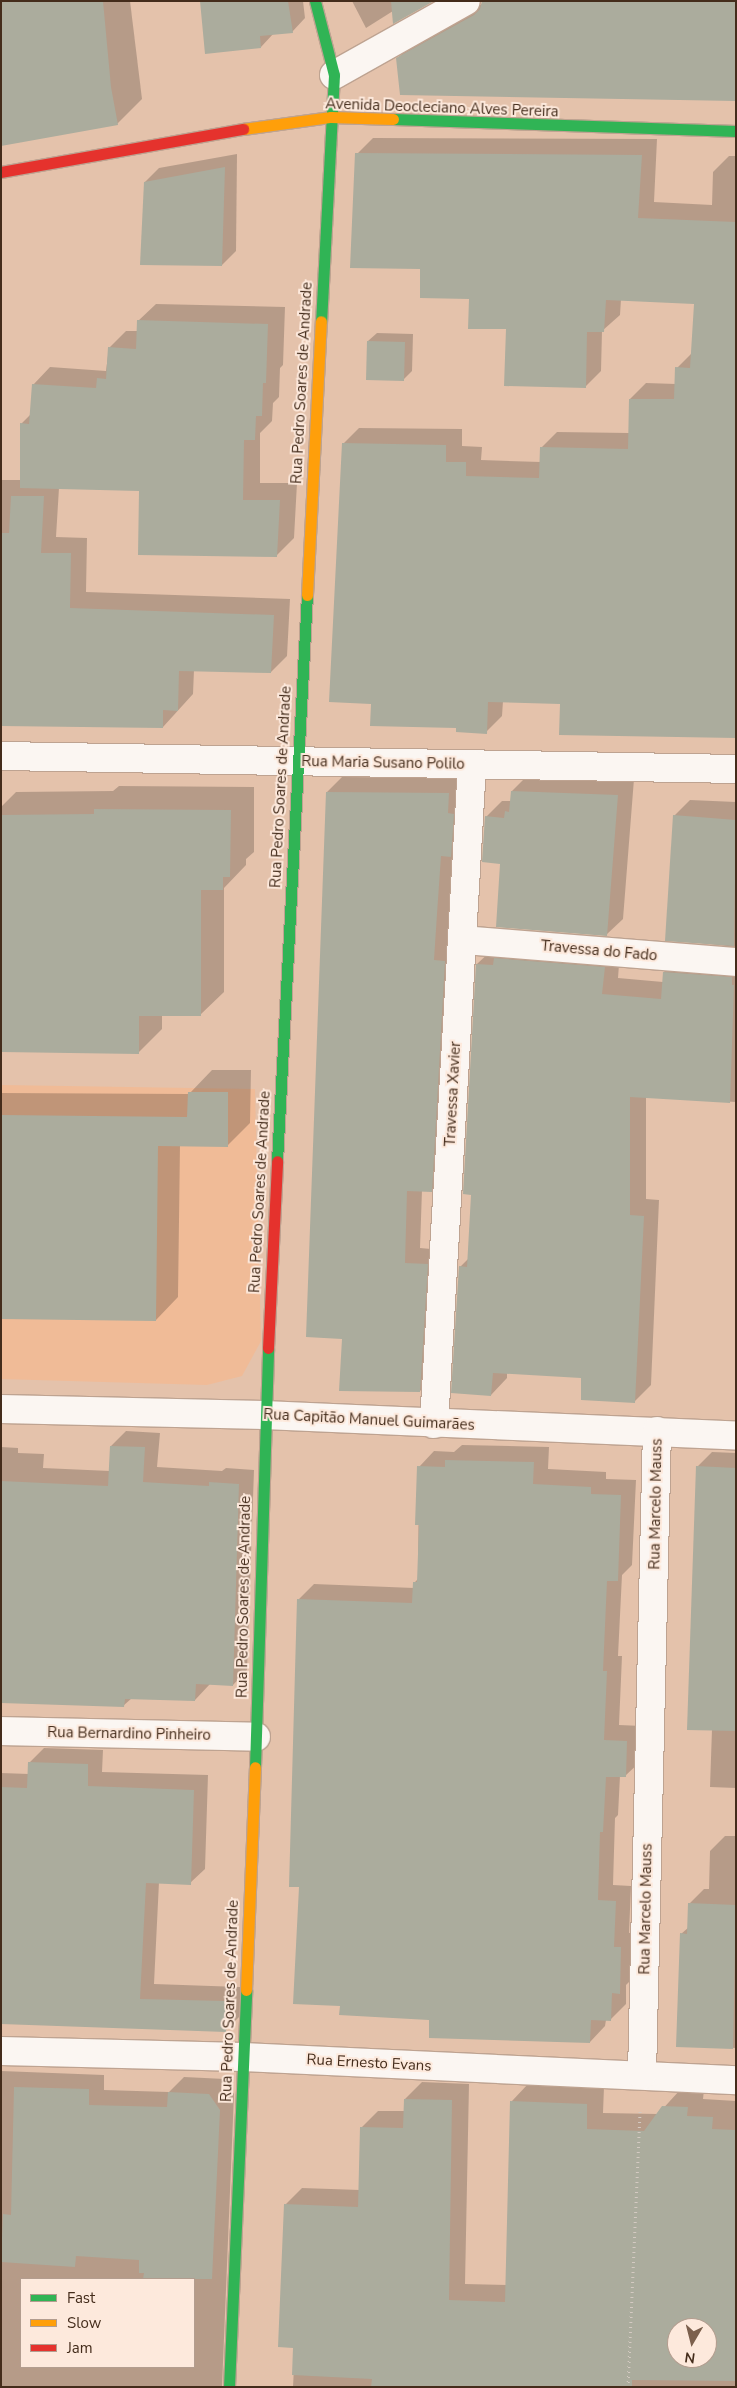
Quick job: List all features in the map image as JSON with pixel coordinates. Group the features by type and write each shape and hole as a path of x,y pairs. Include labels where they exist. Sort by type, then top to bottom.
{"street":[{"name":"Rua Pedro Soares de Andrade","path":"229,2387 256,1737 264,1415 334,75 315,1"},
{"path":"334,75 466,1"},
{"name":"Avenida Deocleciano Alves Pereira","path":"1,172 213,133 331,117 736,131"},
{"name":"Rua Maria Susano Polilo","path":"1,756 736,769"},
{"name":"Travessa Xavier","path":"434,1424 472,764"},
{"name":"Travessa do Fado","path":"462,940 736,962"},
{"name":"Rua Capitão Manuel Guimarães","path":"1,1409 264,1415 736,1436"},
{"name":"Rua Marcelo Mauss","path":"642,2075 657,1431"},
{"name":"Rua Bernardino Pinheiro","path":"1,1731 256,1737"},
{"name":"Rua Ernesto Evans","path":"1,2051 243,2057 736,2080"}],"path":[{"path":"628,2387 642,2075"}],"shaded area":[{"path":"1,1085 255,1089 261,1341 242,1376 207,1385 1,1379"}],"building":[{"path":"1,1 103,1 111,87 118,125 1,146"},
{"path":"200,1 288,1 293,33 260,36 261,48 205,54"},
{"path":"391,1 434,1 393,24"},
{"path":"482,1 736,1 736,101 400,95 396,58 474,15 480,9"},
{"path":"355,153 642,155 638,218 736,222 736,738 559,735 560,704 488,702 487,734 456,732 456,728 370,726 371,704 329,702 342,443 446,445 446,462 466,462 466,476 539,478 540,447 628,449 629,399 674,399 675,367 690,368 694,304 606,300 604,332 587,332 586,388 504,386 506,329 468,329 469,299 420,298 420,269 350,268"},
{"path":"225,167 222,266 140,265 144,182"},
{"path":"137,320 268,324 266,383 263,383 262,416 256,416 255,440 244,440 243,500 280,500 277,557 138,555 139,491 20,488 20,423 29,424 32,384 96,388 97,378 106,379 108,347 136,349"},
{"path":"367,341 405,342 404,381 366,380"},
{"path":"11,496 44,496 41,553 71,553 70,608 274,615 271,673 179,671 178,711 163,710 163,728 1,726 1,533 9,533"},
{"path":"511,791 618,795 607,936 496,927 500,864 482,862 485,816 504,818 505,811 509,812"},
{"path":"326,792 449,793 448,813 454,814 451,857 441,856 434,960 445,961 432,1192 407,1191 405,1263 428,1264 420,1392 339,1391 342,1339 306,1337"},
{"path":"94,809 231,810 230,877 223,877 223,890 201,890 201,1016 139,1016 139,1054 1,1052 1,815 94,814"},
{"path":"673,815 736,820 734,946 665,941"},
{"path":"494,958 605,967 602,994 661,999 663,972 732,977 732,985 734,985 730,1103 630,1097 630,1215 644,1216 635,1403 581,1400 581,1378 493,1373 491,1396 451,1393 459,1266 467,1267 471,1195 463,1194 476,964 493,965"},
{"path":"188,1092 228,1092 228,1147 158,1146 156,1321 1,1319 1,1115 187,1117"},
{"path":"110,1446 145,1447 143,1482 209,1486 209,1482 239,1484 233,1686 196,1684 195,1701 125,1699 124,1707 1,1703 1,1481 108,1486"},
{"path":"445,1460 534,1462 533,1484 591,1487 591,1494 621,1495 618,1581 607,1581 603,1671 607,1671 604,1740 627,1741 626,1777 606,1777 603,1832 600,1832 598,1900 616,1901 614,1947 621,1947 620,1994 612,1993 611,2021 591,2020 590,2043 429,2038 429,2020 339,2015 340,2006 293,2004 299,1887 289,1887 297,1599 412,1603 413,1582 417,1582 419,1525 415,1525 417,1466 445,1467"},
{"path":"696,1466 736,1468 736,1731 687,1730"},
{"path":"28,1762 88,1764 88,1786 194,1790 191,1885 146,1883 140,1999 226,2001 226,2032 1,2024 1,1787 27,1788"},
{"path":"688,1903 736,1905 733,2049 676,2047 680,1933 687,1934"},
{"path":"14,2087 89,2089 89,2105 167,2107 168,2092 209,2094 220,2110 212,2279 143,2278 144,2273 139,2273 139,2260 76,2256 75,2267 1,2262 3,2214 11,2215"},
{"path":"404,2099 452,2100 449,2300 505,2302 510,2101 587,2104 587,2129 644,2131 662,2106 688,2107 687,2116 713,2117 712,2129 736,2130 736,2381 632,2380 632,2387 371,2387 372,2379 292,2375 293,2348 278,2347 284,2204 358,2207 360,2127 403,2128"}],"traffic: fast":[{"path":"315,1 334,75 321,321"},
{"path":"393,119 736,131"},
{"path":"277,1161 307,595"},
{"path":"255,1767 268,1348"},
{"path":"229,2387 246,1990"}],"traffic: slow":[{"path":"243,129 331,117 393,119"},
{"path":"307,595 321,321"},
{"path":"246,1990 255,1767"}],"traffic: jam":[{"path":"1,172 243,129"},
{"path":"268,1348 277,1161"}]}
